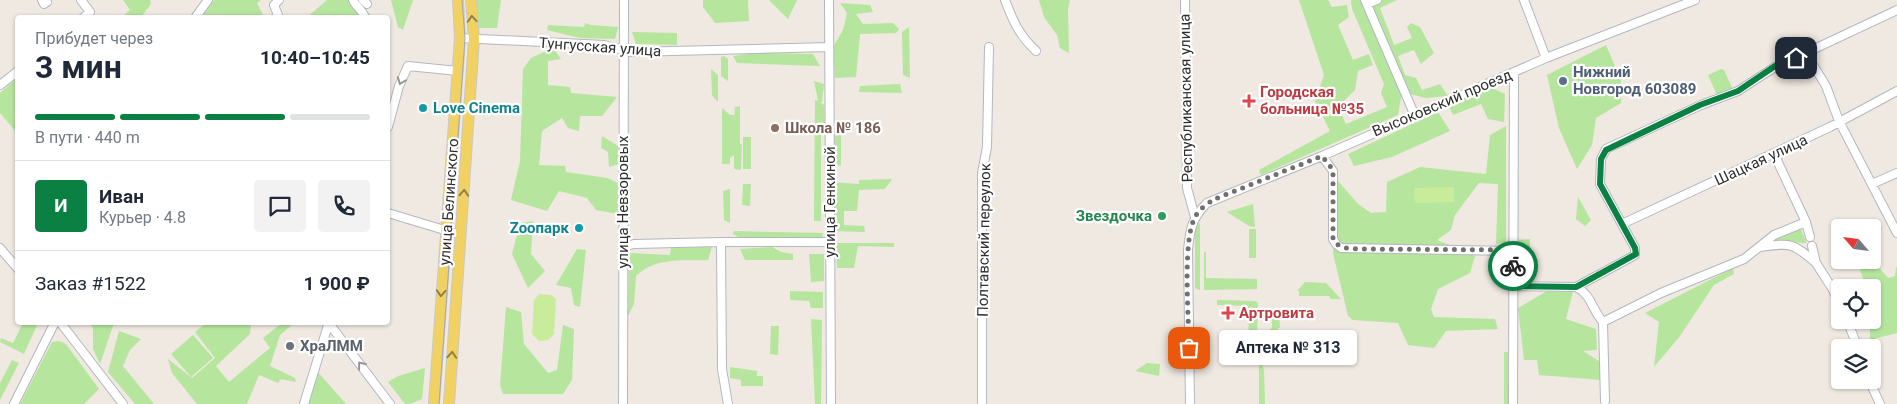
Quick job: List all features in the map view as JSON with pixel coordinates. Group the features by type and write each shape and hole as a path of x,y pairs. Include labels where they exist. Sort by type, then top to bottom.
{"main road":[{"name":"улица Белинского","path":"434,404 460,38 458,0"},
{"name":"улица Белинского","path":"449,404 474,39 471,0"}],"street":[{"path":"81,0 90,12 86,15"},
{"path":"198,15 208,0"},
{"path":"278,15 274,5 279,0"},
{"path":"353,0 364,15"},
{"name":"улица Невзоровых","path":"623,404 624,0"},
{"name":"улица Генкиной","path":"829,0 831,404"},
{"path":"1005,0 1012,19 1023,39 1036,51"},
{"name":"Республиканская улица","path":"1185,0 1187,188 1195,217 1190,232 1188,250 1190,404"},
{"path":"1377,0 1366,2 1415,116"},
{"path":"1524,0 1546,58"},
{"name":"Высоковский проезд","path":"1195,217 1207,204 1215,199 1322,156 1546,58 1695,0"},
{"path":"1576,287 1636,254 1635,248 1600,184 1601,159 1606,150 1700,105 1738,91 1775,66 1807,55 1812,50 1897,10"},
{"name":"Тунгусская улица","path":"460,38 604,45 632,52 829,47"},
{"name":"Полтавский переулок","path":"982,404 982,173 987,148 989,47"},
{"path":"1807,55 1826,86 1839,121 1897,234"},
{"path":"391,101 408,66 458,71"},
{"path":"1513,404 1514,72"},
{"path":"0,85 15,73"},
{"name":"Шацкая улица","path":"1622,224 1774,154 1897,91"},
{"path":"1774,154 1806,222 1810,237"},
{"path":"1322,156 1333,170 1333,239 1341,248 1513,250"},
{"path":"1872,184 1897,172"},
{"path":"390,214 461,235"},
{"path":"1603,322 1661,293 1744,259 1774,235 1806,222"},
{"path":"721,242 722,369 728,404"},
{"path":"624,248 634,244 831,242"},
{"path":"1760,247 1783,243 1791,244 1816,263"},
{"path":"1812,246 1816,263 1831,286"},
{"path":"0,248 15,266"},
{"path":"1512,286 1576,287 1585,291 1603,322 1605,401"},
{"path":"14,404 54,325"},
{"path":"62,325 123,404"},
{"path":"304,404 327,325"},
{"path":"330,325 390,404"},
{"path":"1873,389 1880,404"}],"green space":[{"path":"123,0 150,0 151,4 143,15 124,15 130,10"},
{"path":"214,0 261,0 257,3 263,15 203,15"},
{"path":"327,0 358,0 370,15 310,15"},
{"path":"391,0 413,0 403,30 398,27"},
{"path":"473,0 501,0 497,28 475,28"},
{"path":"703,0 748,0 749,21 715,23 703,7"},
{"path":"769,0 797,0 788,19"},
{"path":"1039,0 1070,0 1068,9 1069,53 1060,48 1057,35 1044,17"},
{"path":"1299,0 1328,0 1332,7 1347,5 1349,17 1338,25 1353,60 1369,54 1373,65 1358,71 1355,90 1338,107 1346,124 1387,107 1381,93 1384,84 1352,9 1351,0 1397,0 1380,8 1394,45 1412,38 1407,27 1411,23 1420,27 1434,53 1421,64 1414,50 1398,56 1405,75 1416,78 1422,90 1440,84 1448,96 1426,98 1402,92 1398,115 1261,175 1259,170 1330,131 1315,101 1324,75"},
{"path":"840,3 870,5 873,12 856,14 863,24 893,23 899,29 896,33 860,34 856,77 835,78 833,47 843,30 847,13"},
{"path":"585,23 618,27 615,39 580,38 547,30 548,25 584,27"},
{"path":"909,27 910,78 903,75 902,32"},
{"path":"632,32 677,33 677,45 636,44"},
{"path":"1606,45 1621,80 1621,103 1596,118 1592,145 1577,169 1559,128 1547,75"},
{"path":"553,48 561,59 548,61 548,85 570,87 571,93 617,97 602,116 580,116 579,131 568,128 562,118 542,131 539,165 565,166 566,172 607,178 618,183 618,214 596,210 587,198 559,191 547,211 511,200 520,161 523,69 531,58"},
{"path":"756,53 813,54 820,66 737,63 733,56"},
{"path":"724,56 728,59 728,81 721,76 721,57"},
{"path":"711,69 718,75 718,102 712,95"},
{"path":"1721,69 1724,70 1732,87 1717,95 1708,75"},
{"path":"15,80 15,131 0,113 0,93"},
{"path":"814,81 824,84 822,102 820,102 824,105 825,132 821,133 821,221 814,221 815,100 818,101"},
{"path":"900,84 902,93 859,92 860,86"},
{"path":"1492,88 1505,94 1504,122 1488,119 1481,104 1453,115 1448,104"},
{"path":"740,106 741,170 734,169 734,155 730,158 730,164 722,164 722,108 730,115 734,115 734,121 735,107"},
{"path":"1438,112 1450,131 1392,157 1354,166 1348,154"},
{"path":"1506,126 1506,242 1496,244 1498,184 1479,183 1455,215 1451,230 1437,240 1475,256 1470,273 1438,289 1431,309 1434,317 1495,319 1498,329 1446,331 1434,348 1408,345 1398,323 1353,320 1348,316 1333,253 1338,181 1358,204 1371,213 1386,212 1387,182 1420,167 1486,174 1490,135"},
{"path":"841,132 841,166 835,164 835,136"},
{"path":"602,136 618,146 619,164 609,167 608,152 601,148"},
{"path":"743,137 751,137 751,169 743,169"},
{"path":"892,179 885,189 859,190 857,211 844,211 844,225 864,226 865,232 833,231 832,182 859,184 859,180"},
{"path":"743,184 751,184 750,206 742,205"},
{"path":"1454,187 1454,202 1415,203 1414,188"},
{"path":"730,189 730,223 724,220 723,191"},
{"path":"1578,197 1591,220 1585,226 1576,219"},
{"path":"1253,204 1255,227 1249,226 1227,212"},
{"path":"533,221 531,254 545,271 528,288 512,254 520,223"},
{"path":"1200,222 1200,290 1195,288 1195,230"},
{"path":"1798,223 1807,243 1783,242 1769,245 1774,235"},
{"path":"1249,229 1256,229 1256,258 1249,258"},
{"path":"734,231 823,233 822,239 740,238 733,234"},
{"path":"1530,239 1529,277 1519,271 1519,240"},
{"path":"836,243 894,243 894,247 858,246 854,268 837,268"},
{"path":"712,247 708,260 669,261 643,270 636,276 634,304 628,316 629,253 670,255 671,248"},
{"path":"772,247 781,252 793,254 793,260 745,260 740,249"},
{"path":"577,249 586,250 580,307 574,305 571,288 556,285"},
{"path":"1204,252 1206,252 1206,278 1257,279 1257,289 1204,290"},
{"path":"809,254 824,254 824,281 811,282"},
{"path":"1733,268 1734,274 1714,285 1680,336 1654,367 1659,322 1645,313"},
{"path":"1897,268 1897,333 1870,339 1870,329 1881,329 1881,279 1863,279 1860,269 1880,269 1888,278 1895,276"},
{"path":"1305,282 1326,283 1341,299 1331,299 1329,296 1299,296 1299,291 1297,291"},
{"path":"790,291 823,292 823,308 811,308 809,301 790,300"},
{"path":"1547,291 1573,292 1566,319 1596,329 1597,350 1583,351 1602,363 1602,380 1539,375 1537,360 1524,360 1518,308"},
{"path":"539,294 551,295 556,299 554,334 548,340 539,341 532,334 534,300"},
{"path":"1217,300 1255,301 1258,303 1257,340 1249,340 1248,306 1217,305"},
{"path":"506,307 521,312 524,344 548,373 557,370 563,325 574,329 572,380 563,394 503,394 500,385"},
{"path":"1278,313 1280,328 1278,328 1277,340 1269,340 1269,330 1272,328 1272,314"},
{"path":"811,319 822,320 821,404 815,404"},
{"path":"22,325 37,325 24,354 0,342 1,338 13,343"},
{"path":"91,325 113,325 100,364 93,349 93,328"},
{"path":"204,325 251,325 250,334 216,366 229,382 270,348 263,338 279,325 292,325 280,335 270,366 295,378 296,382 281,379 278,383 259,375 247,404 197,404 172,373 168,359 192,378 215,358 195,332"},
{"path":"771,326 779,326 778,355 770,354"},
{"path":"119,331 141,339 130,350 123,366 154,404 135,404 108,372"},
{"path":"193,335 213,358 191,377 171,354"},
{"path":"59,341 66,344 99,389 84,404 20,404 52,342"},
{"path":"1280,341 1280,364 1272,364 1272,345"},
{"path":"1504,352 1508,352 1508,404 1504,404"},
{"path":"12,360 19,363 0,400 0,383"},
{"path":"1147,363 1160,364 1159,376 1135,371"},
{"path":"1259,363 1262,364 1264,370 1265,404 1259,404"},
{"path":"730,367 757,371 757,376 763,376 763,386 741,386 741,380 730,378"},
{"path":"425,368 422,399 405,404 388,382 398,376"},
{"path":"317,371 346,404 307,404"}],"tram line":[{"path":"439,404 465,38 462,0"}],"way so far":[{"path":"1189,348 1188,250 1190,232 1195,217 1207,204 1215,199 1322,156 1333,170 1333,239 1341,248 1513,250 1513,266"}],"place":[{"name":"Нижний Новгород 603089","path":"1563,81"},
{"name":"Городская больница №35","path":"1249,101"},
{"name":"Love Cinema","path":"423,108"},
{"name":"Школа № 186","path":"775,128"},
{"name":"Звездочка","path":"1162,216"},
{"name":"Zooпарк","path":"579,228"},
{"name":"Артровита","path":"1228,313"},
{"name":"ХраЛММ","path":"290,346"},
{"name":"Аптека № 313","path":"1189,348"}],"route":[{"path":"1513,266 1512,286 1576,287 1636,254 1635,248 1600,184 1601,159 1606,150 1700,105 1738,91 1775,66 1796,58"}]}
